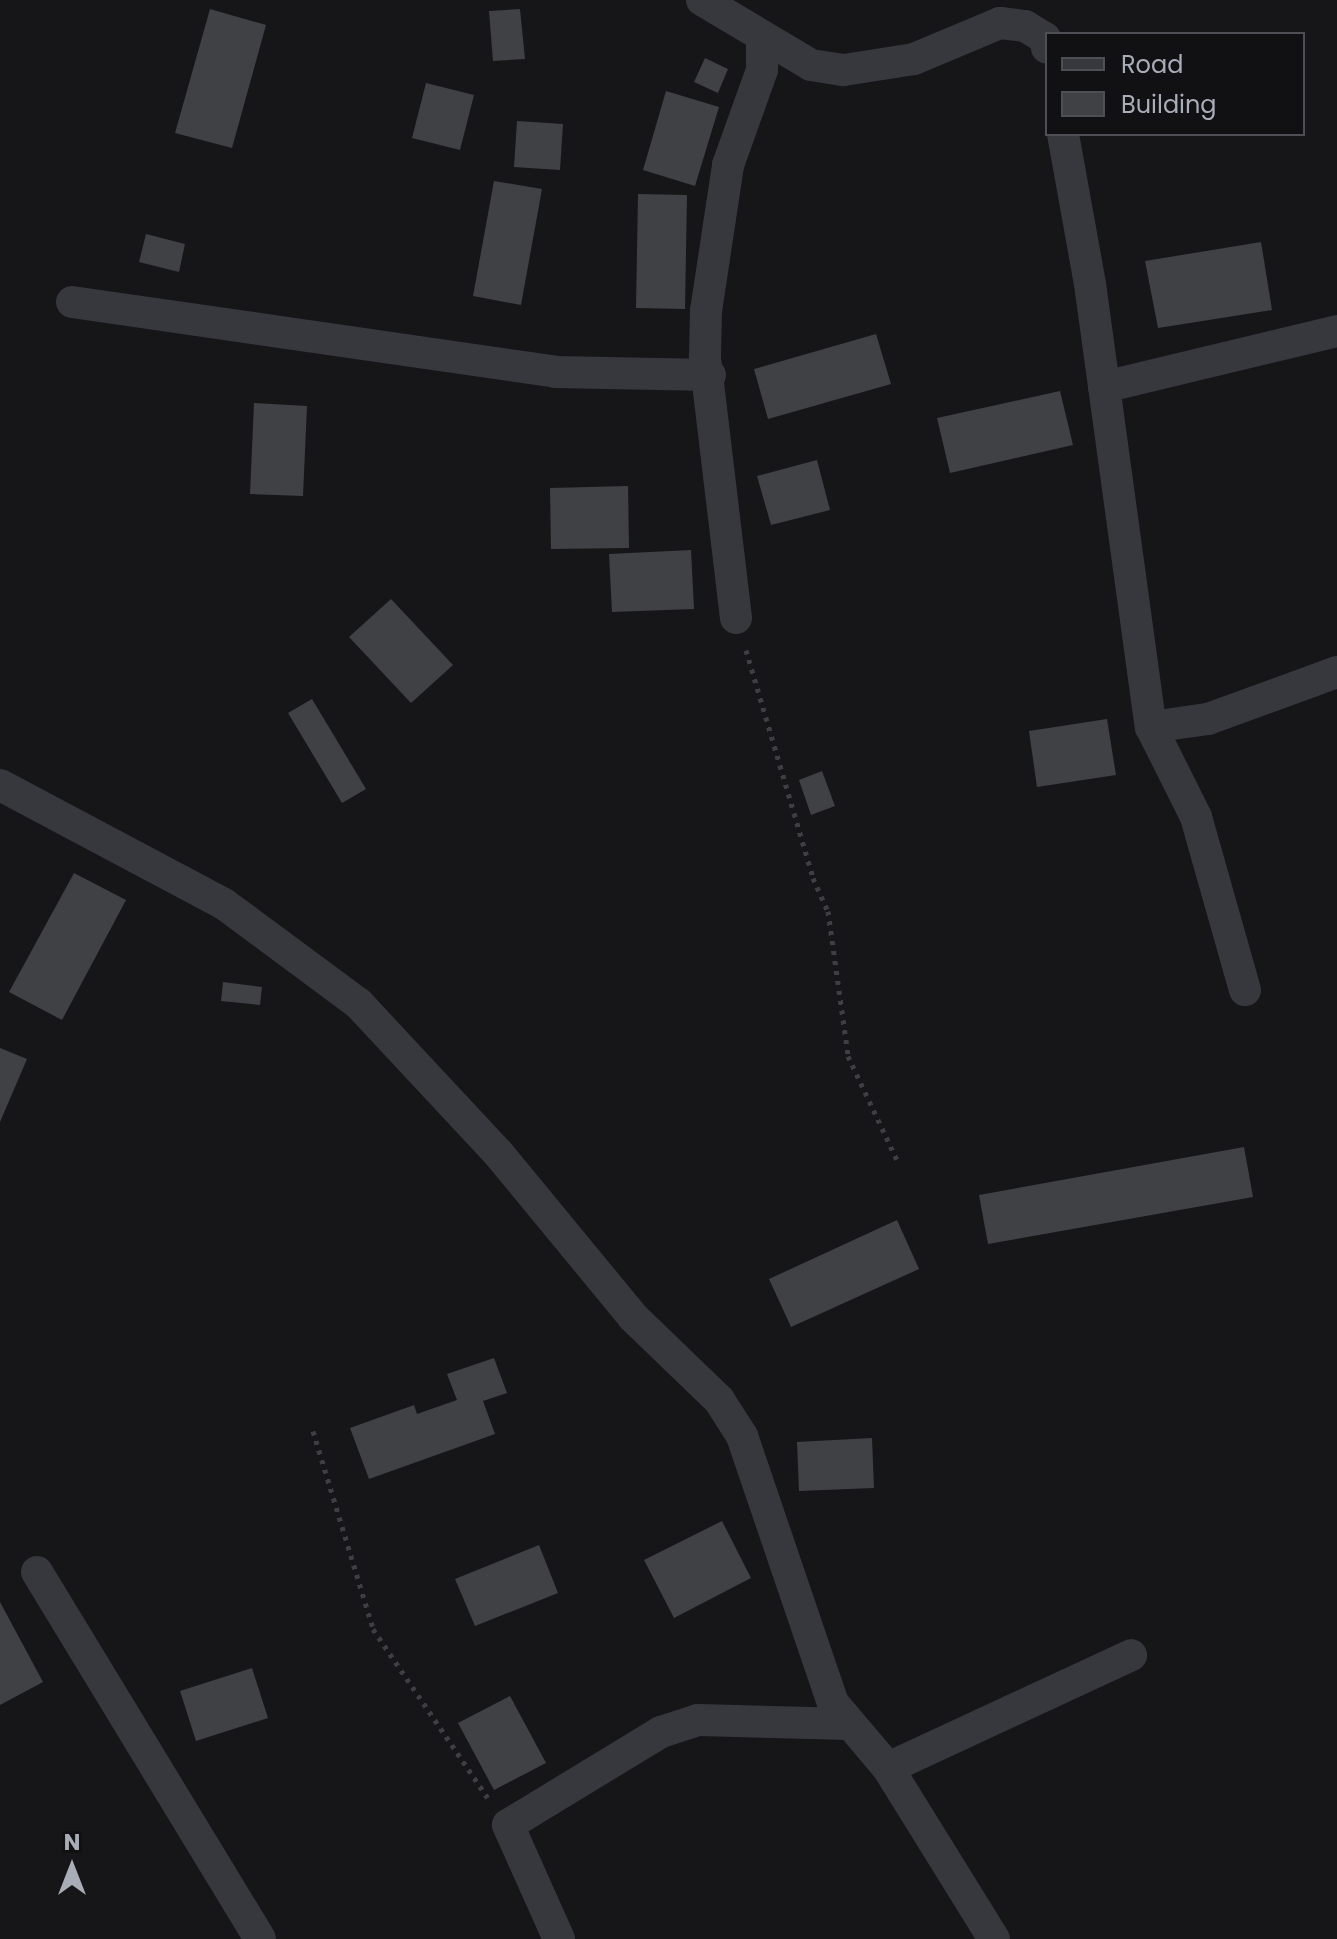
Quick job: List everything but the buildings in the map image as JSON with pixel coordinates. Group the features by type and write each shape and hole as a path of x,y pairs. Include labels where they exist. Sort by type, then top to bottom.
{"street":[{"path":"702,0 811,65 844,70 914,59 1000,23 1025,26 1045,38"},
{"path":"736,618 710,375 705,357 709,276 728,165 762,70 762,36"},
{"path":"1063,136 1104,387 1151,727 1196,817 1245,990"},
{"path":"72,302 555,372 710,375"},
{"path":"1104,387 1337,331"},
{"path":"1151,727 1208,719 1337,672"},
{"path":"0,785 87,835 171,872 224,904 346,994 498,1153 633,1317 719,1400 742,1436 833,1703 888,1768 994,1939"},
{"path":"37,1572 260,1939"},
{"path":"888,1768 1131,1655"},
{"path":"559,1939 508,1825 673,1728 698,1720 849,1724"}],"path":[{"path":"736,618 813,878 828,911 848,1056 897,1160"},
{"path":"313,1431 373,1629 508,1825"}]}
